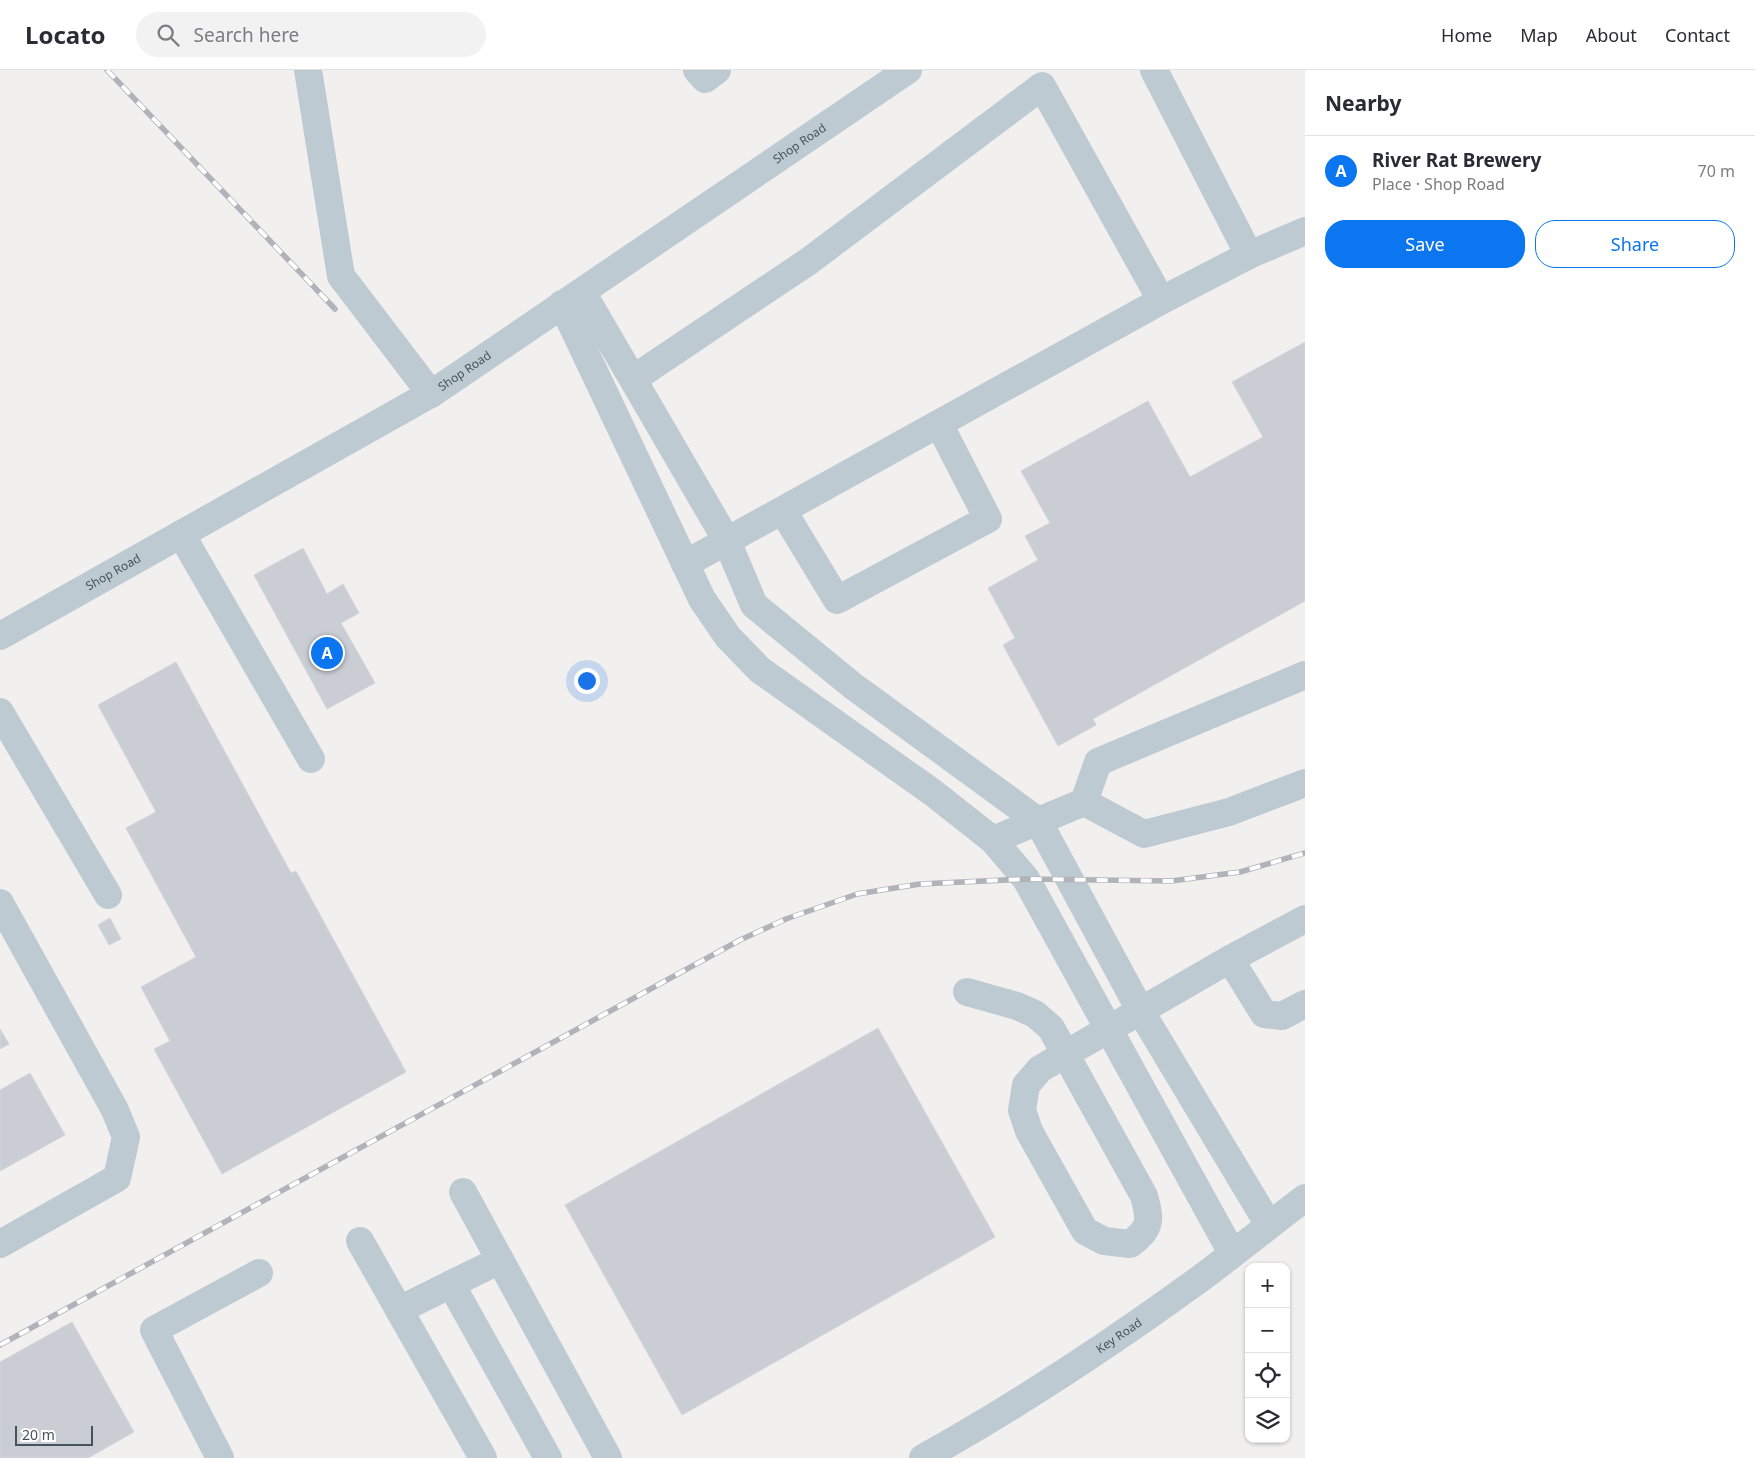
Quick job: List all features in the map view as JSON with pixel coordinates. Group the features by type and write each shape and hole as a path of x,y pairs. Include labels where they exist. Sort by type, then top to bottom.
{"street":[{"path":"308,70 341,276 431,394"},
{"path":"697,70 705,79 717,70"},
{"name":"Shop Road","path":"0,636 431,394 908,70"},
{"path":"1154,70 1249,255"},
{"path":"633,379 809,261 1042,86 1161,300"},
{"path":"686,564 1161,300 1249,255 1305,232"},
{"path":"572,298 633,379 727,541 754,605 853,686 1038,821 1140,1010 1269,1225"},
{"path":"572,298 702,599 728,637 760,670 932,792 993,840 1026,880 1232,1253"},
{"path":"783,511 837,600 988,519 939,424"},
{"path":"181,534 311,760"},
{"path":"993,840 1084,802 1098,762 1305,674"},
{"path":"0,712 108,894"},
{"path":"1084,802 1144,834 1228,812 1305,783"},
{"path":"0,1244 117,1178 126,1137 115,1110 2,909"},
{"path":"967,992 1017,1006 1035,1014 1051,1028 1064,1055 1144,1196 1150,1217 1144,1233 1130,1244 1104,1241 1085,1231 1029,1131 1022,1110 1026,1085 1040,1069 1064,1055 1140,1010 1230,959 1305,919"},
{"path":"1230,959 1264,1014 1282,1016 1305,1004"},
{"path":"463,1192 608,1458"},
{"name":"Key Road","path":"923,1458 1004,1412 1198,1280 1305,1198"},
{"path":"360,1241 483,1458"},
{"path":"400,1310 500,1260"},
{"path":"220,1458 154,1330 259,1273"},
{"path":"451,1284 548,1458"}],"building":[{"path":"1305,342 1305,601 1093,719 1096,725 1058,746 1003,645 1015,638 988,588 1038,560 1025,536 1050,523 1021,471 1148,401 1190,477 1263,437 1232,382"},
{"path":"303,548 327,594 343,584 359,613 341,623 375,683 327,709 254,575"},
{"path":"176,662 291,873 296,871 406,1072 222,1174 154,1049 170,1041 141,987 196,957 126,828 156,812 98,705"},
{"path":"110,918 121,939 109,945 98,925"},
{"path":"878,1028 995,1237 682,1415 565,1205"},
{"path":"0,1029 9,1044 0,1049"},
{"path":"30,1073 65,1135 0,1171 0,1090"},
{"path":"72,1322 134,1432 88,1458 0,1458 0,1362"}],"railway":[{"path":"107,70 335,309"},
{"path":"0,1345 740,940 786,919 857,894 920,884 1026,879 1171,881 1240,872 1305,853"}],"place":[{"name":"River Rat Brewery","path":"327,653"}]}
